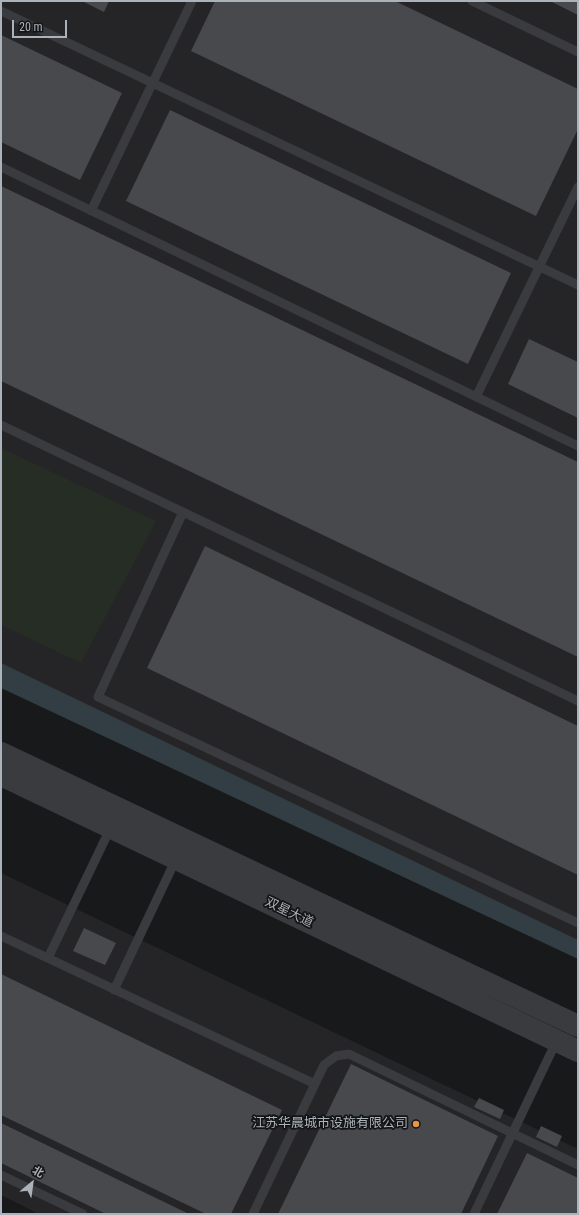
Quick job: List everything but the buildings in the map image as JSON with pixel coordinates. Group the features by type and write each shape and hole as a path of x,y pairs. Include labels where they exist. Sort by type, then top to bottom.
{"street":[{"name":"双星大道","path":"1,753 115,818 565,1030 578,1051"},
{"name":"双星大道","path":"1,775 115,818"}],"lane":[{"path":"91,211 192,1"},
{"path":"472,1 578,52"},
{"path":"1,11 578,285"},
{"path":"1,167 578,446"},
{"path":"476,397 578,187"},
{"path":"1,425 578,702"},
{"path":"183,512 98,697 578,923"},
{"path":"48,958 115,818"},
{"path":"114,990 180,849"},
{"path":"1,936 315,1084"},
{"path":"474,1214 565,1030"},
{"path":"254,1214 324,1065 336,1056 349,1054 578,1165"},
{"path":"1,1175 83,1214"}],"shaded area":[{"path":"1,1 578,1 578,948 1,670"},
{"path":"1,448 156,521 81,663 1,625"},
{"path":"1,663 578,940 578,959 1,688"},
{"path":"1,873 578,1149 578,1214 39,1214 1,1195"}],"place":[{"name":"江苏华晨城市设施有限公司","path":"416,1124"}]}
